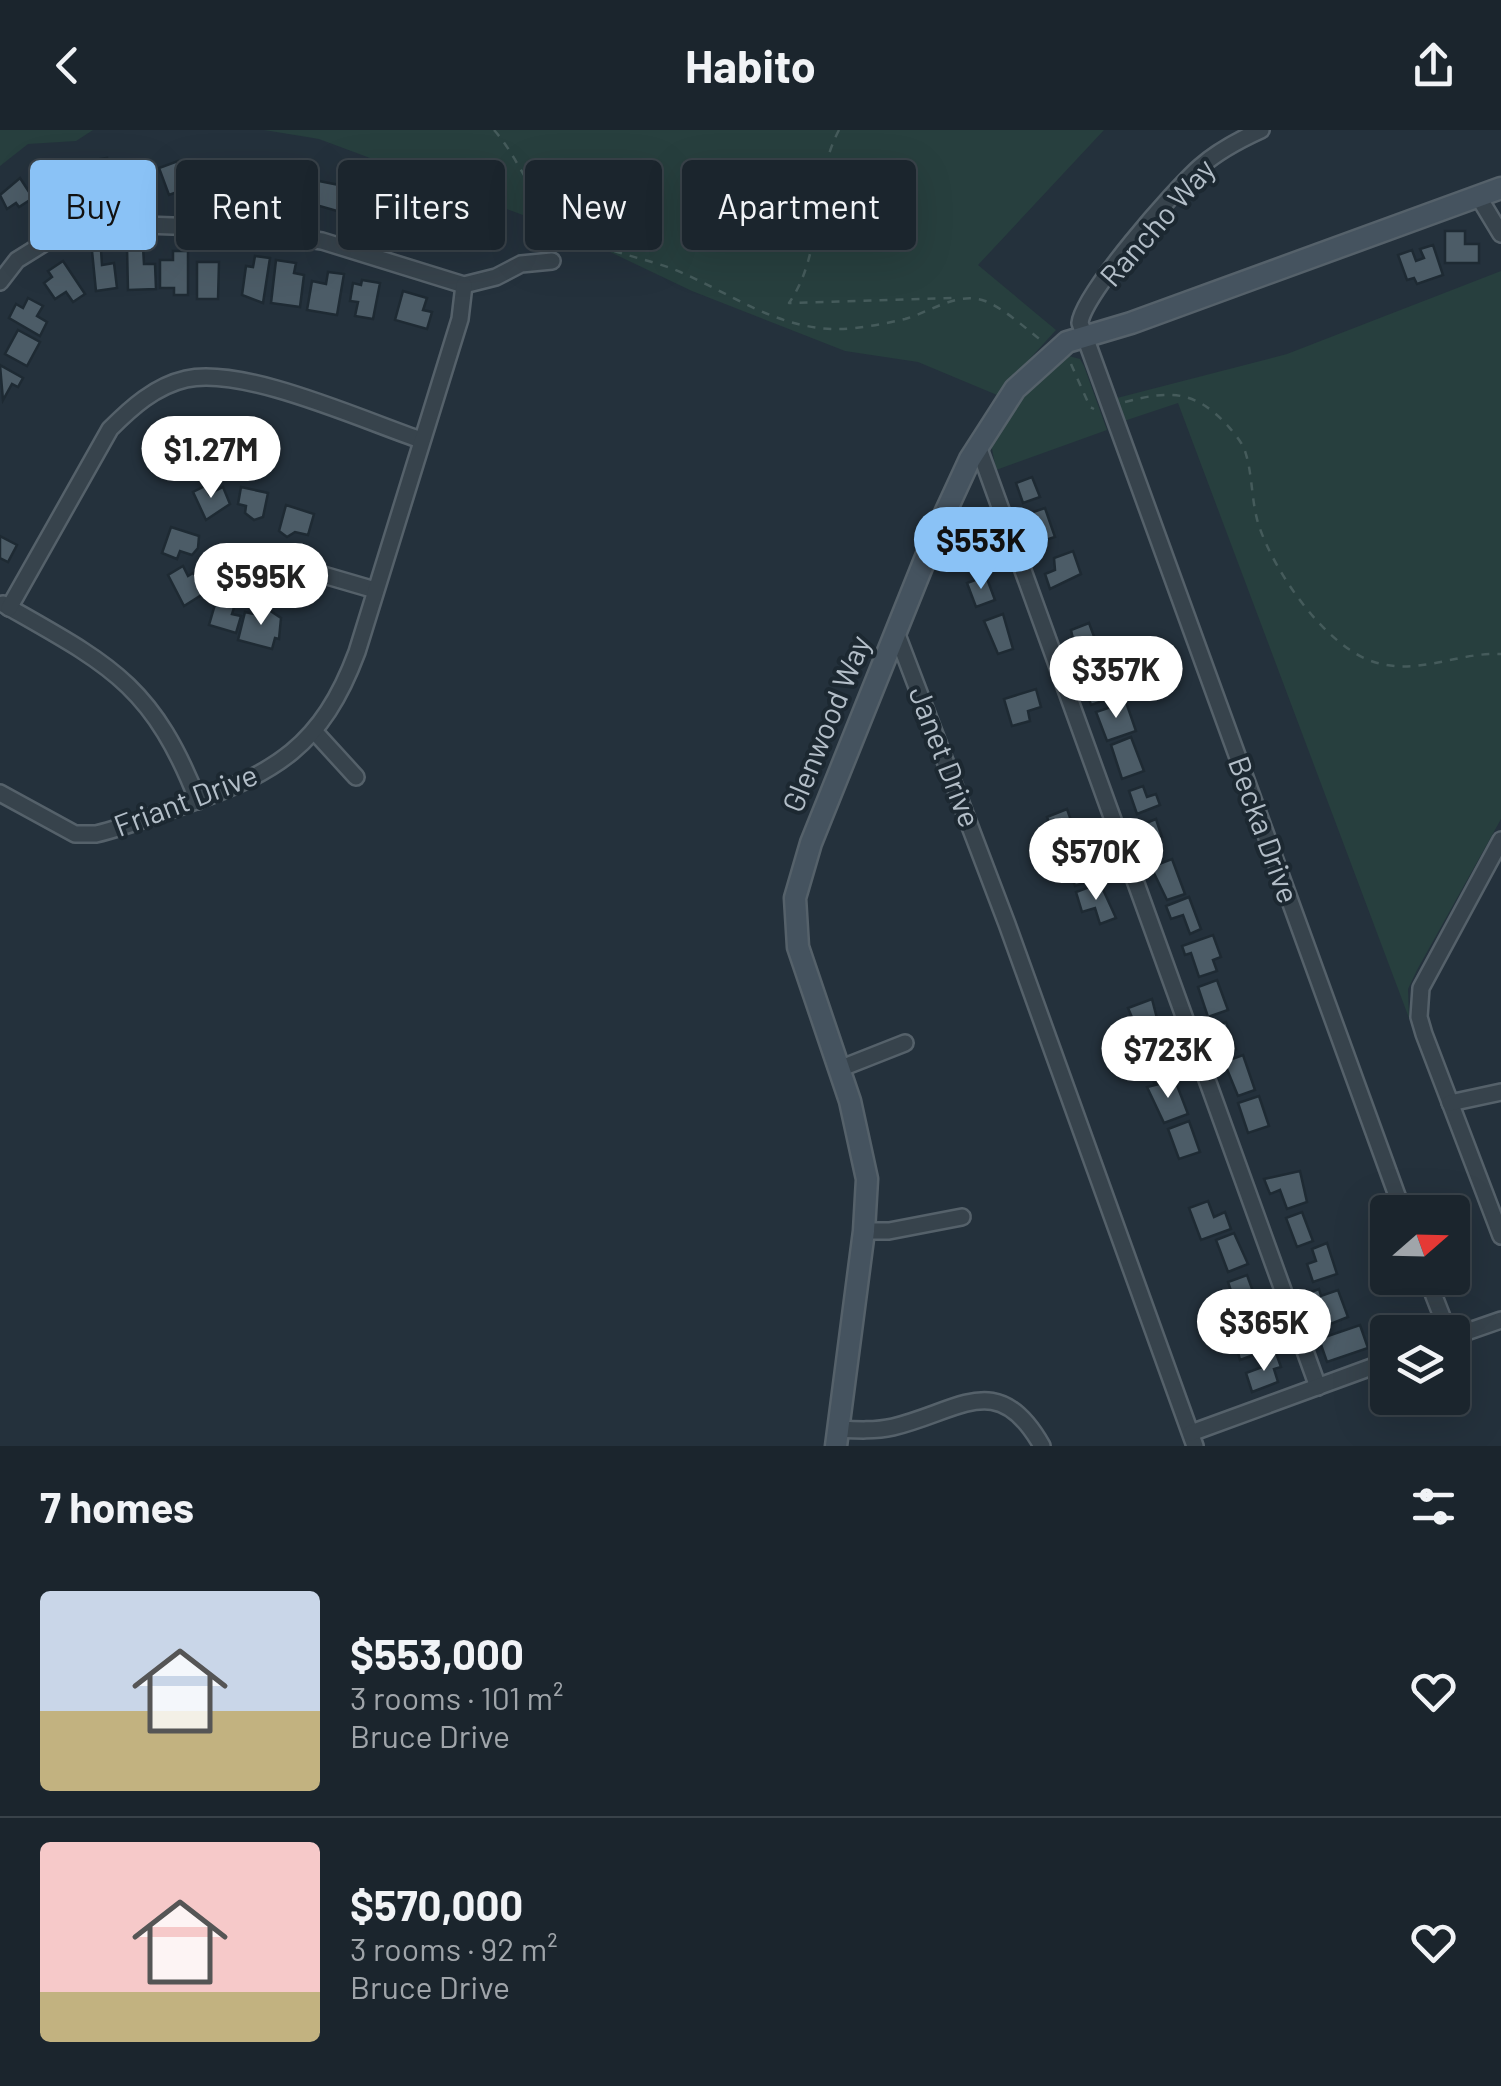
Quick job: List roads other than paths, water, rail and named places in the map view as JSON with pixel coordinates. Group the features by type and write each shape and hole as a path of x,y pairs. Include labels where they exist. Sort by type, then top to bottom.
{"street":[{"name":"Rancho Way","path":"1082,336 1080,316 1084,309 1158,213 1199,168 1237,141 1261,130"},
{"name":"Glenwood Way","path":"837,1438 864,1232 864,1156 798,948 795,898 811,843 934,537 978,446 1015,390 1054,350 1082,336 1131,323 1501,188"},
{"path":"1478,196 1501,234"},
{"path":"0,282 17,260 62,232 88,226 156,223 228,228 322,242 464,284 496,277 521,264 548,261"},
{"name":"Friant Drive","path":"0,794 74,834 111,830 260,776 288,757 314,731 344,687 460,319 464,284"},
{"name":"Becka Drive","path":"1082,336 1397,1195"},
{"path":"198,800 172,739 151,707 90,654 4,605 110,429 131,407 156,391 186,379 216,378 254,383 422,440"},
{"path":"978,446 1318,1386"},
{"path":"242,555 375,590"},
{"name":"Janet Drive","path":"896,632 1007,924 1193,1440"},
{"path":"314,731 356,777"},
{"path":"1501,842 1421,988 1419,1018 1501,1236"},
{"path":"839,1069 905,1043"},
{"path":"1450,1102 1501,1092"},
{"path":"864,1232 962,1217"},
{"path":"1470,1329 1501,1320"},
{"path":"1193,1440 1370,1367"},
{"path":"837,1438 892,1427 982,1400 1006,1405 1026,1416 1042,1446"}]}
